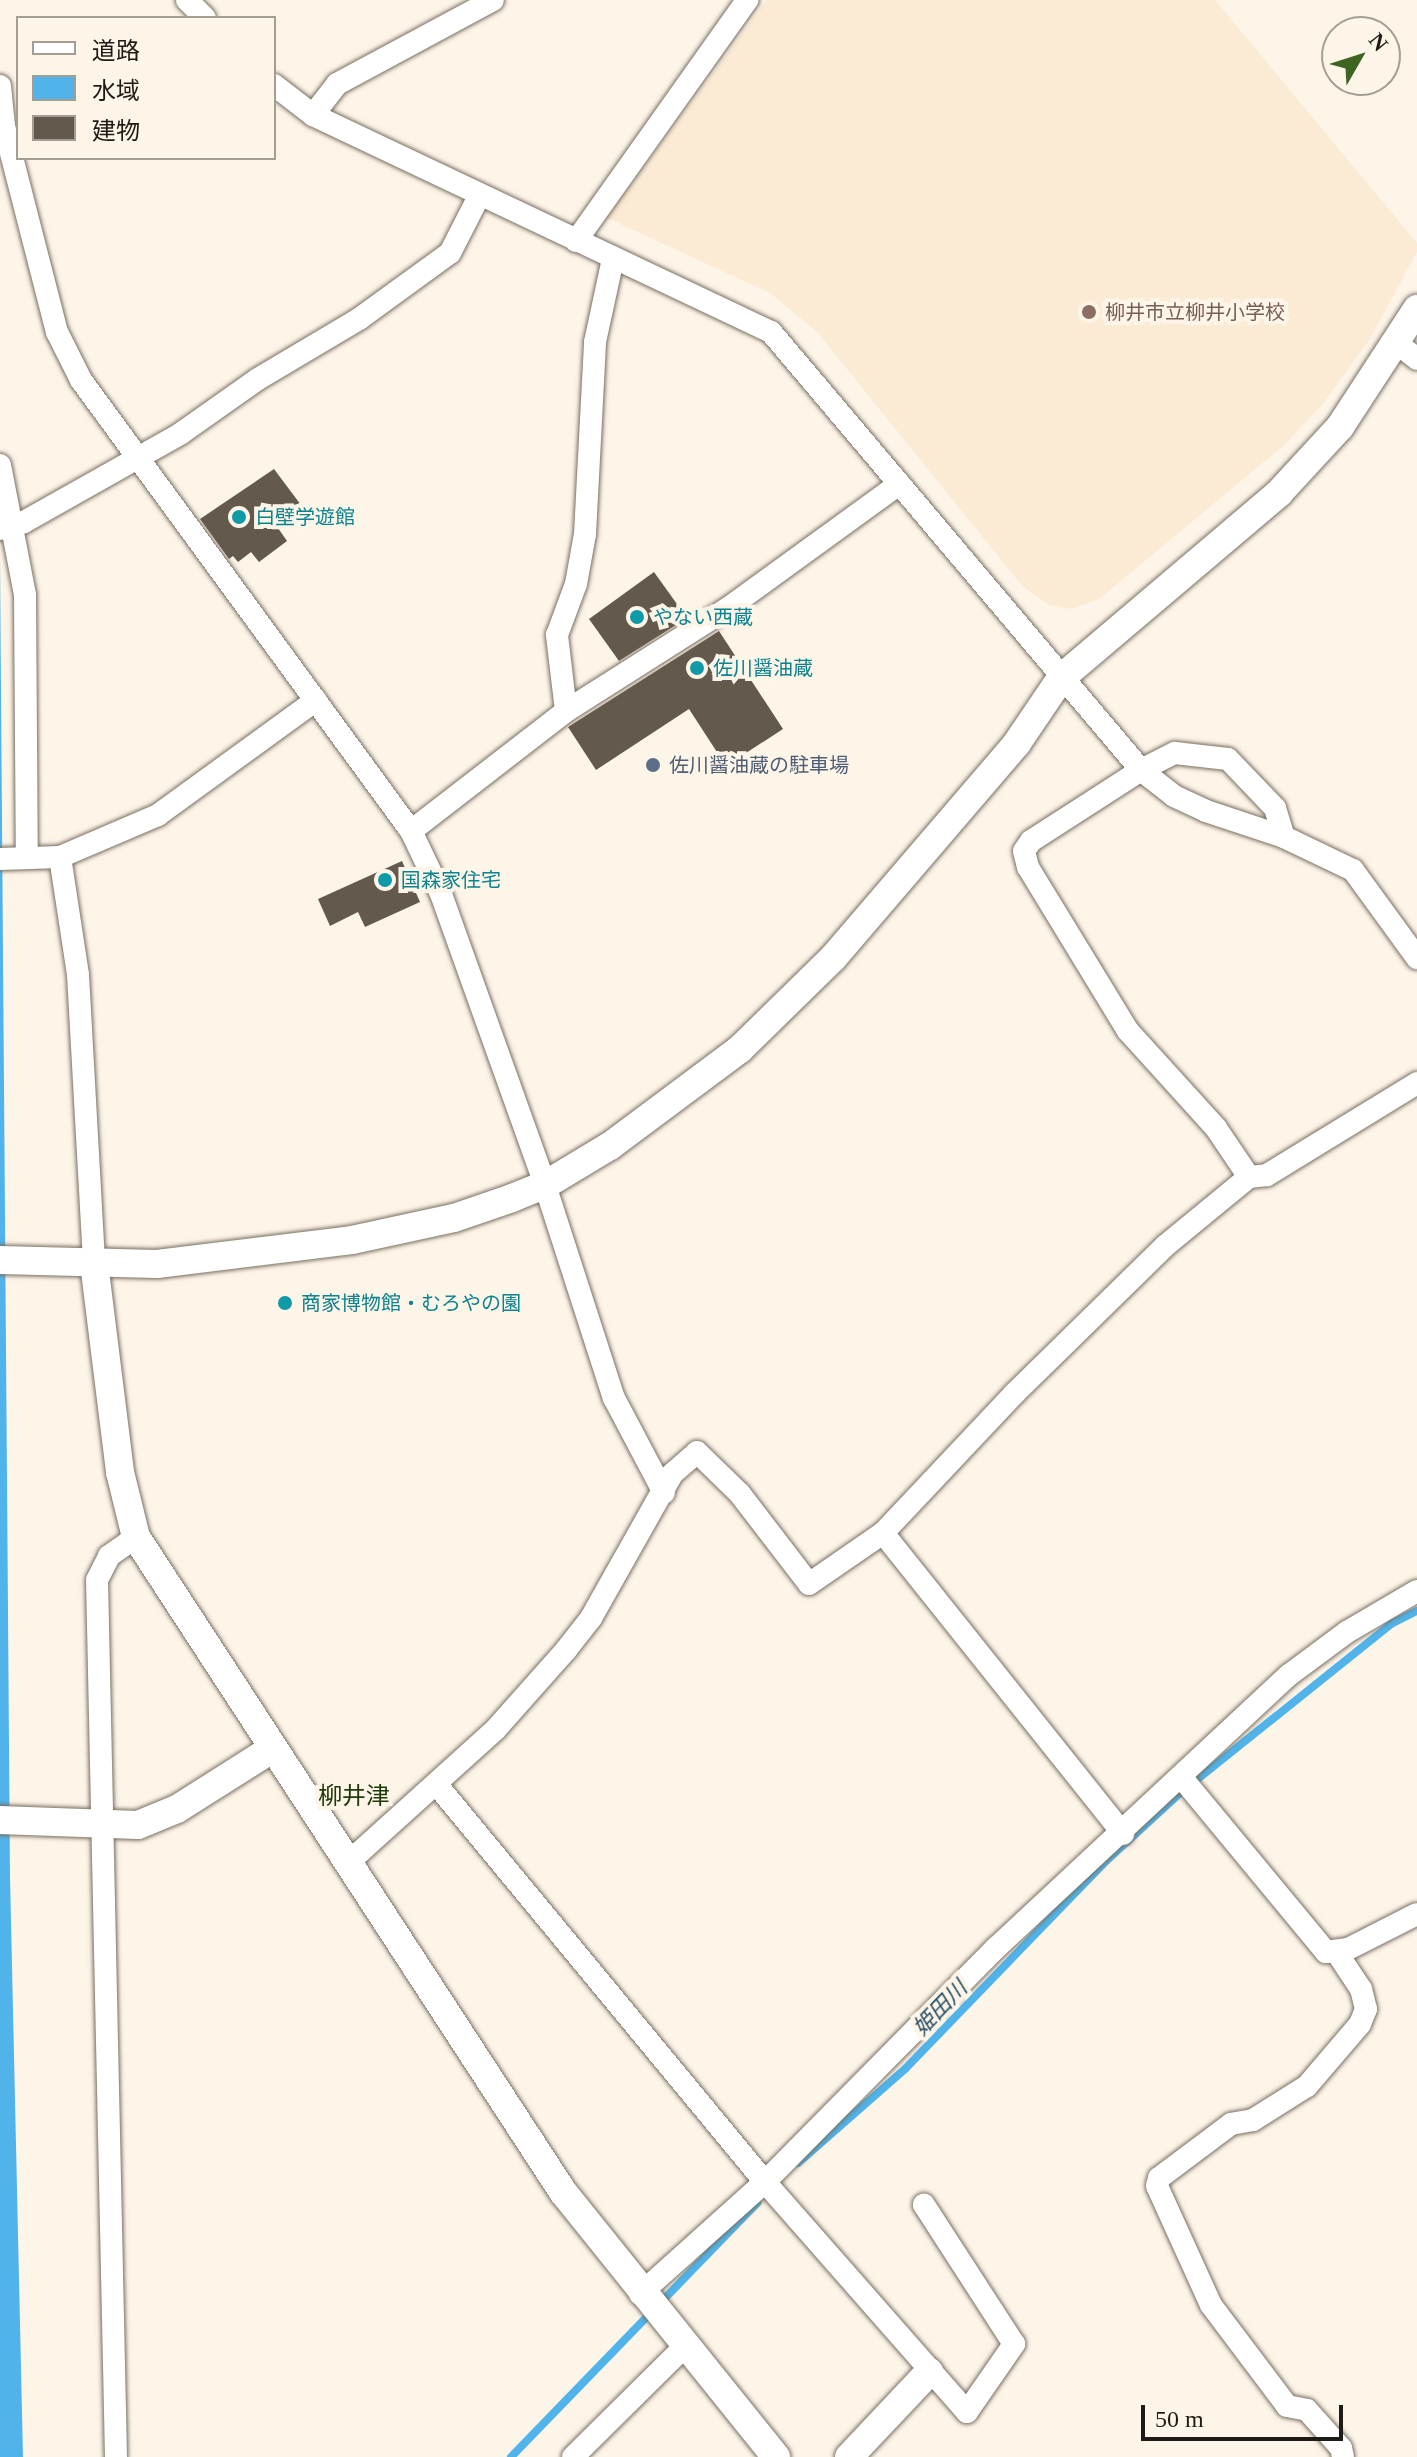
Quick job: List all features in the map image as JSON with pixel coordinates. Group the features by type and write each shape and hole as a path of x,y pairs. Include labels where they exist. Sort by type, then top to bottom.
{"street":[{"path":"187,0 203,16"},
{"path":"313,115 337,84 493,0"},
{"path":"576,241 747,0"},
{"path":"0,86 7,139 57,332 81,380 411,831 441,894 545,1185 614,1398 664,1493"},
{"path":"276,87 313,115 771,332 1141,770 1174,796 1206,811 1284,837 1353,870 1417,958"},
{"path":"6,528 137,456 359,319 450,253 479,196"},
{"path":"566,711 557,635 576,584 585,534 595,342 613,259"},
{"path":"0,1260 157,1264 352,1240 454,1218 545,1185 669,1106 740,1049 833,958 1017,743 1061,678 1279,493 1407,352 1417,309"},
{"path":"0,465 6,528 25,595 11,858 60,857 158,815 316,700"},
{"path":"411,831 566,711 727,609 899,484"},
{"path":"1249,1177 1216,1128 1128,1031 1028,867 1024,851 1031,841 1141,770 1175,753 1228,759 1275,808 1284,837"},
{"path":"60,857 78,975 94,1263 120,1472 136,1537 272,1749 351,1860 530,2142 649,2305 776,2457"},
{"path":"351,1860 495,1730 591,1618 672,1474 697,1452 740,1494 809,1584 883,1533 1014,1394 1165,1246 1249,1177 1267,1175 1417,1083"},
{"path":"883,1533 1123,1834"},
{"path":"116,2457 97,1580 109,1556 136,1537"},
{"path":"649,2305 765,2182 996,1948 1123,1834 1289,1675 1347,1632 1417,1591"},
{"path":"0,1820 53,1820 101,1827 138,1825 177,1809 272,1749"},
{"path":"1182,1778 1315,1944 1337,1953 1361,1989 1366,2009 1360,2024 1307,2086 1253,2120 1231,2124 1159,2178 1157,2186 1211,2305 1287,2406 1307,2410 1341,2448 1343,2457"},
{"path":"437,1785 765,2182 967,2412 1014,2344 924,2205"},
{"path":"1337,1953 1417,1914"},
{"path":"573,2457 684,2347"},
{"path":"849,2457 929,2372"}],"shaded area":[{"name":"柳井市立柳井小学校","path":"767,0 1215,0 1417,243 1417,252 1370,339 1323,404 1283,446 1099,599 1072,609 1049,605 1023,587 817,332 770,293 607,218"}],"water":[{"path":"0,556 10,1876 23,2457 0,2457"}],"building":[{"name":"白壁学遊館","path":"274,469 301,505 278,528 287,541 259,562 251,552 238,562 233,556 229,559 200,519"},
{"name":"やない西蔵","path":"654,572 687,618 619,661 589,619"},
{"name":"佐川醤油蔵","path":"719,631 783,729 726,766 689,709 596,770 568,727"},
{"name":"国森家住宅","path":"402,861 420,902 365,927 358,912 330,926 318,899"}],"waterway":[{"name":"姫田川","path":"798,2163 906,2068 1107,1860 1179,1794 1391,1624 1417,1611"},
{"name":"姫田川","path":"511,2457 757,2203"}],"place":[{"name":"柳井市立柳井小学校","path":"1089,312"},
{"name":"白壁学遊館","path":"239,517"},
{"name":"やない西蔵","path":"637,617"},
{"name":"佐川醤油蔵","path":"697,668"},
{"name":"佐川醤油蔵の駐車場","path":"653,765"},
{"name":"国森家住宅","path":"385,880"},
{"name":"商家博物館・むろやの園","path":"285,1303"}],"district":[{"name":"柳井津","path":"354,1797"}]}
